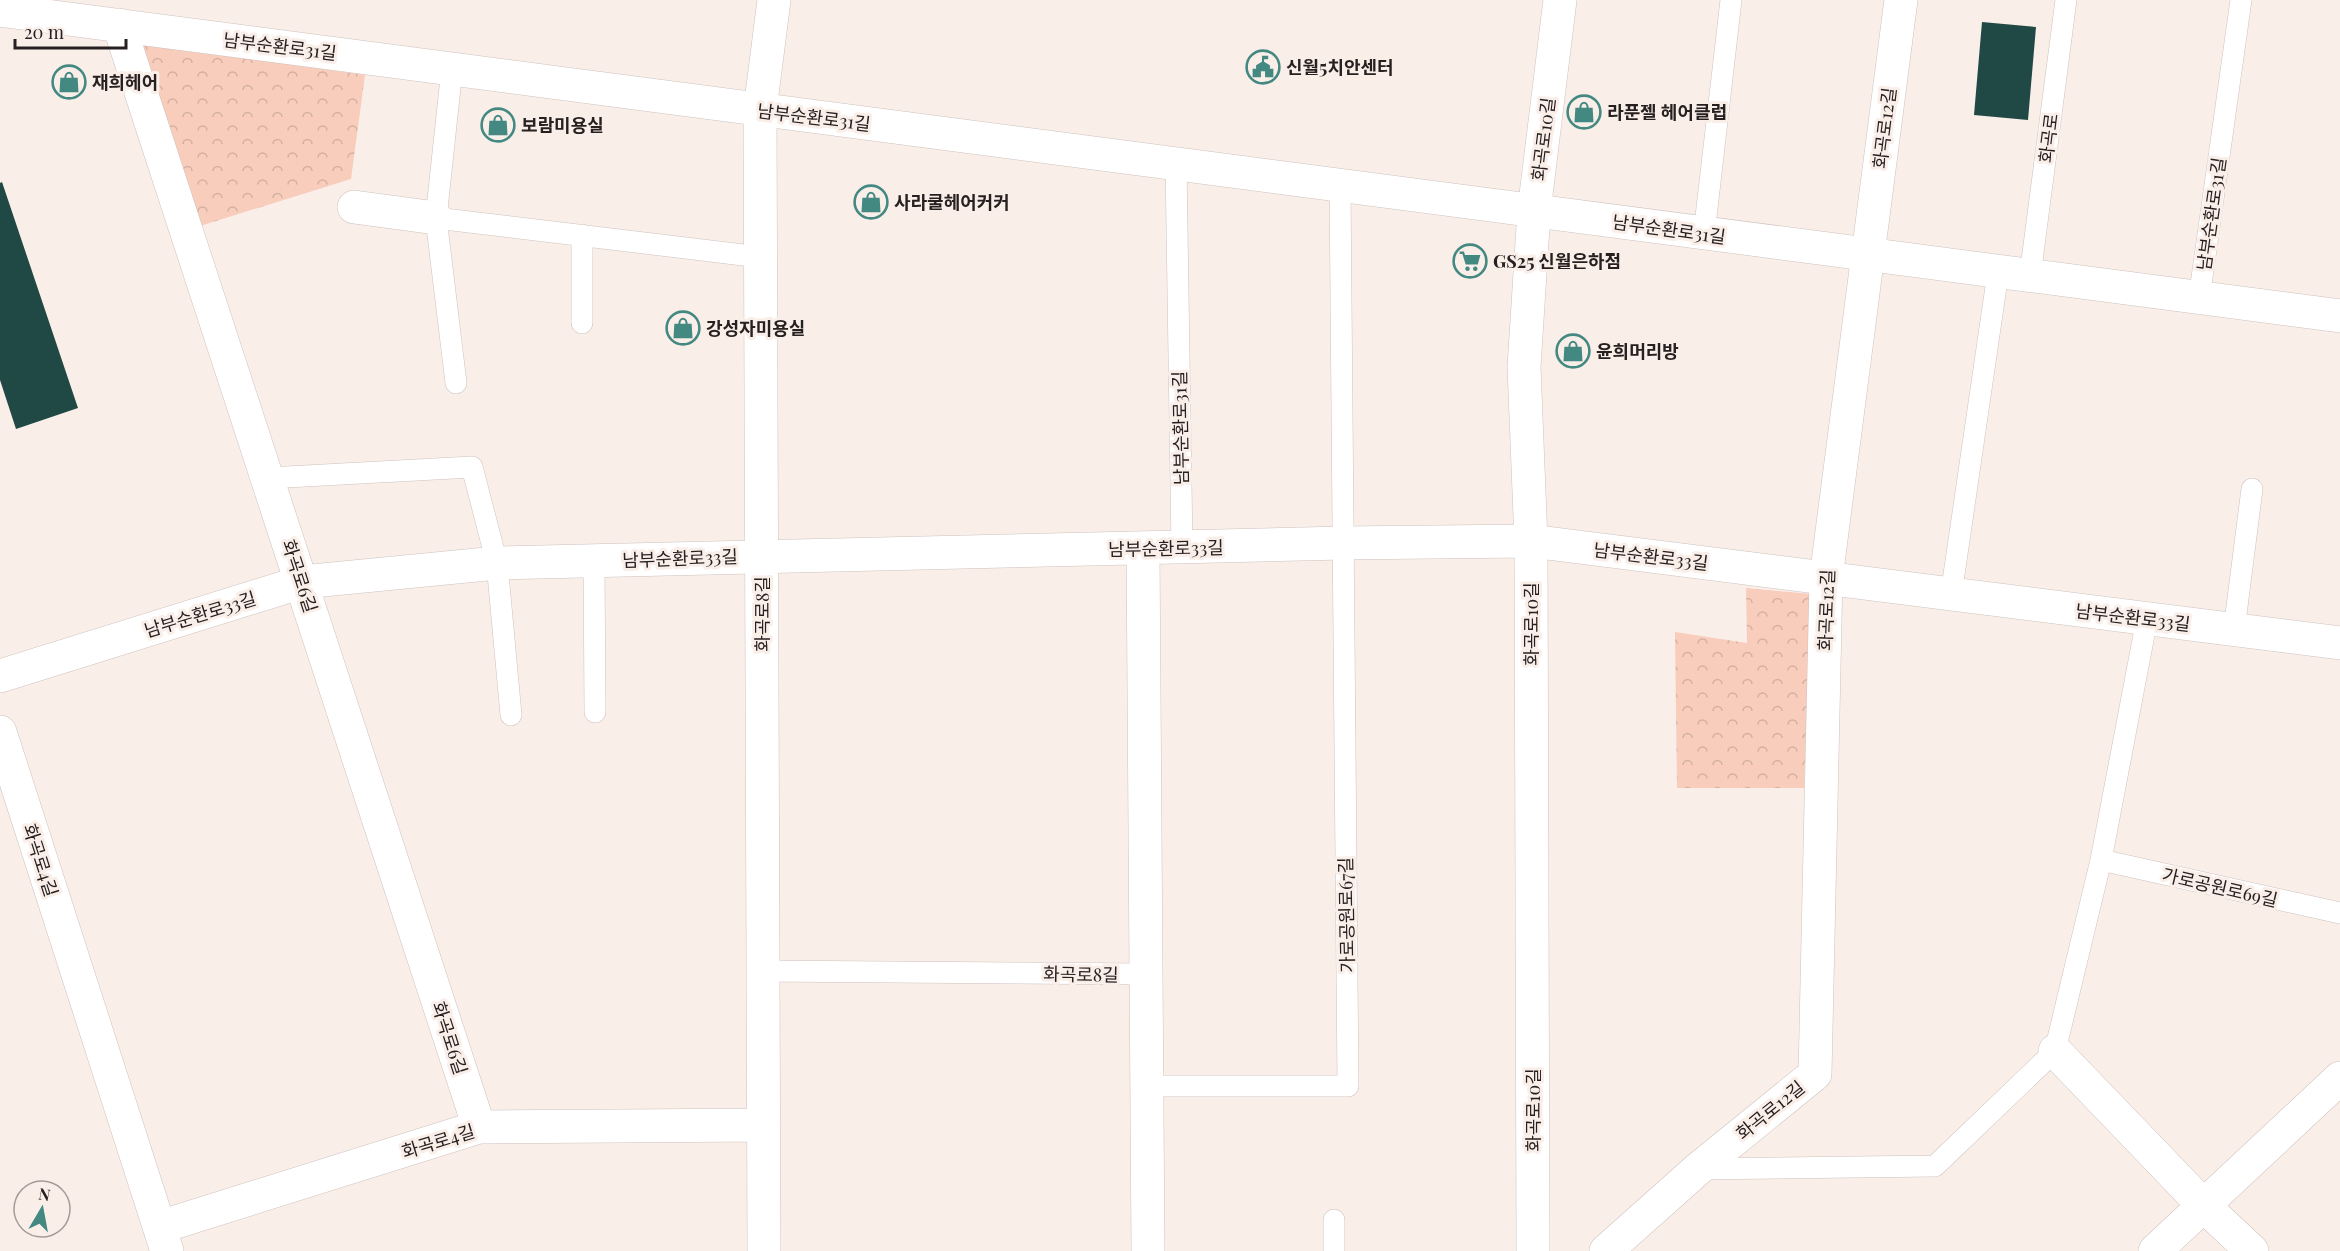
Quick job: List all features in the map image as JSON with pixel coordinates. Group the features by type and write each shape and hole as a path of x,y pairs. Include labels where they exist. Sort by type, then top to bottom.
{"street":[{"name":"화곡로8길","path":"764,1251 760,110 774,0"},
{"name":"화곡로10길","path":"1533,1251 1531,541 1524,367 1533,211 1560,0"},
{"name":"화곡로12길","path":"1606,1251 1698,1169 1815,1074 1826,578 1900,0"},
{"name":"남부순환로31길","path":"0,10 2340,316"},
{"name":"화곡로6길","path":"119,25 479,1127"},
{"path":"354,207 436,218"},
{"name":"남부순환로33길","path":"0,676 302,582 497,563 1343,543 1531,541 2340,643"},
{"path":"1143,549 1148,1251"},
{"name":"화곡로4길","path":"0,732 164,1239 479,1127 764,1125"},
{"path":"2055,1051 2204,1206 2252,1251"},
{"path":"2155,1251 2340,1078"}],"lane":[{"path":"1704,234 1731,0"},
{"name":"화곡로","path":"2014,274 2066,0"},
{"name":"남부순환로31길","path":"2199,299 2241,0"},
{"path":"452,69 436,218 456,383"},
{"name":"남부순환로31길","path":"1176,164 1182,548"},
{"path":"1340,186 1343,543"},
{"path":"436,218 760,257"},
{"path":"582,235 582,323"},
{"path":"1951,595 2014,274"},
{"path":"268,478 472,467 497,563 512,715"},
{"path":"2234,630 2252,489"},
{"name":"가로공원로67길","path":"1147,1086 1348,1086 1343,543"},
{"path":"594,560 595,712"},
{"path":"2055,1051 2101,860 2147,619"},
{"name":"가로공원로69길","path":"2101,860 2340,914"},
{"name":"화곡로8길","path":"763,971 1146,974"},
{"name":"화곡로12길","path":"1698,1169 1935,1166 2055,1051"},
{"path":"1334,1220 1334,1251"}],"green space":[{"path":"141,43 365,75 351,179 200,226"},
{"path":"1746,588 1811,594 1804,788 1677,788 1675,632 1747,643"}],"building":[{"path":"1982,22 2036,27 2028,120 1974,115"},
{"path":"2,182 78,408 16,429 0,380 0,183"}],"place":[{"name":"신월5치안센터","path":"1263,67"},
{"name":"재희헤어","path":"69,82"},
{"name":"라푼젤 헤어클럽","path":"1584,112"},
{"name":"보람미용실","path":"498,125"},
{"name":"사라쿨헤어커커","path":"871,202"},
{"name":"GS25 신월은하점","path":"1470,261"},
{"name":"강성자미용실","path":"683,328"},
{"name":"윤희머리방","path":"1573,351"}]}
